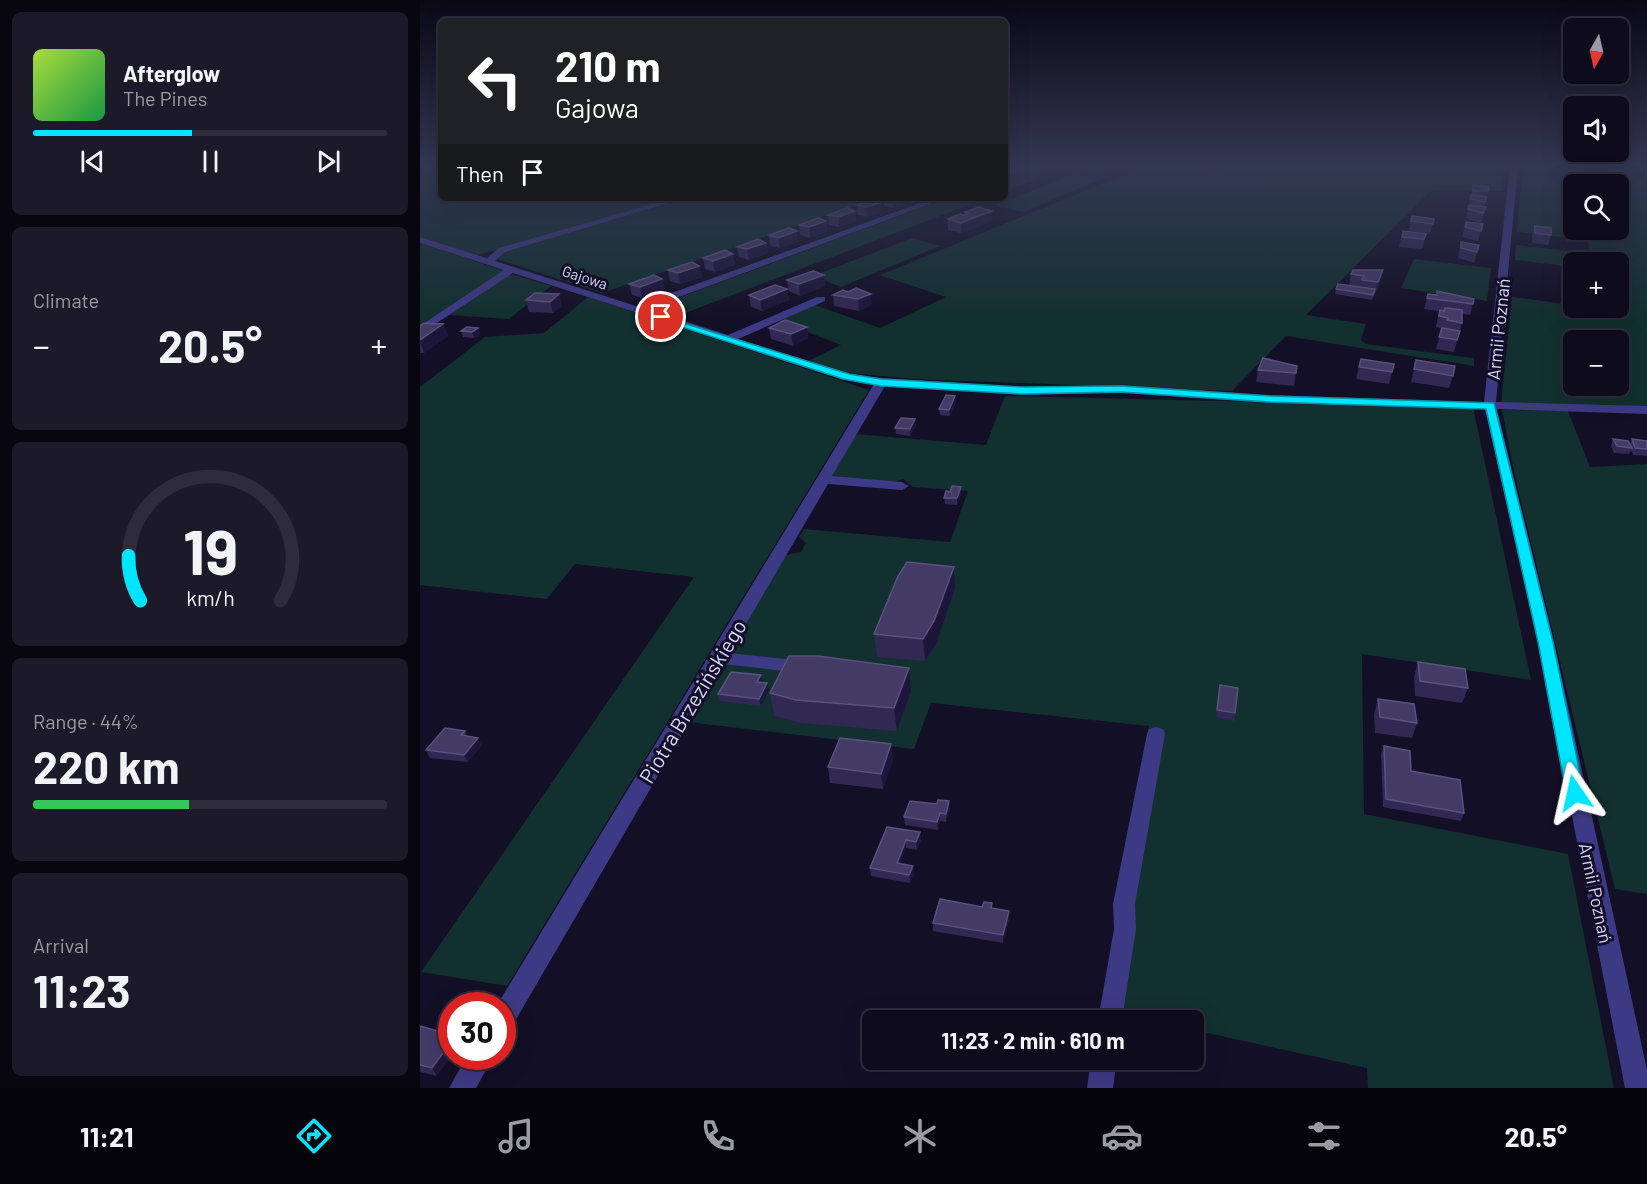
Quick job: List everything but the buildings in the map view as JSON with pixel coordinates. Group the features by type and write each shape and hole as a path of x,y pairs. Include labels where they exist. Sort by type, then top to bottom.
{"street":[{"path":"489,261 502,250 620,216"},
{"path":"638,309 893,216"},
{"name":"Armii Poznań","path":"1509,216 1491,405 1546,642 1638,1088"},
{"name":"Gajowa","path":"420,240 847,377 881,382 1022,391 1121,389 1270,399 1647,410"},
{"path":"420,332 512,269"},
{"path":"728,339 822,299"},
{"name":"Piotra Brzezińskiego","path":"516,996 881,382"},
{"path":"823,479 902,486"},
{"path":"717,657 824,669"},
{"path":"1112,1010 1125,929 1124,904 1156,734"},
{"path":"462,1088 473,1070"},
{"path":"1100,1088 1102,1070"}],"green space":[{"path":"420,216 612,216 478,255 420,237"},
{"path":"627,216 826,216 602,293 497,259 504,252"},
{"path":"900,216 940,216 675,317 651,308"},
{"path":"1024,216 1406,216 1306,315 1366,324 1361,340 1366,344 1474,358 1474,366 1286,336 1232,391 914,379 840,372 808,361 841,345 779,321 815,305 880,328 946,297 880,275"},
{"path":"1518,216 1563,216 1563,237 1517,232"},
{"path":"1629,216 1647,216 1647,407 1501,404 1512,297 1563,304 1563,318 1629,318 1629,252 1589,252 1588,240 1629,240"},
{"path":"912,238 940,246 841,287 813,276"},
{"path":"420,243 504,271 420,328"},
{"path":"1516,245 1580,252 1563,252 1563,266 1515,260"},
{"path":"1414,259 1491,268 1487,301 1401,288"},
{"path":"514,275 551,286 509,319 449,315 507,276"},
{"path":"588,297 869,390 507,986 421,972 694,577 575,564 547,599 420,585 420,387 485,337 544,333"},
{"path":"1005,396 1473,407 1531,680 1362,654 1364,814 1568,854 1614,1088 1368,1088 1367,1068 1204,1032 1204,1010 1120,1010 1120,896 1149,726 931,703 914,749 688,722 785,555 801,552 806,543 799,537 804,529 950,542 968,491 913,487 903,479 894,482 831,476 855,434 986,445"},
{"path":"1502,410 1568,411 1590,467 1647,464 1647,894 1615,889 1514,472"}],"route":[{"path":"661,317 847,377 881,382 1022,391 1068,392 1121,389 1270,399 1491,405 1509,496 1546,642 1575,793"}]}
